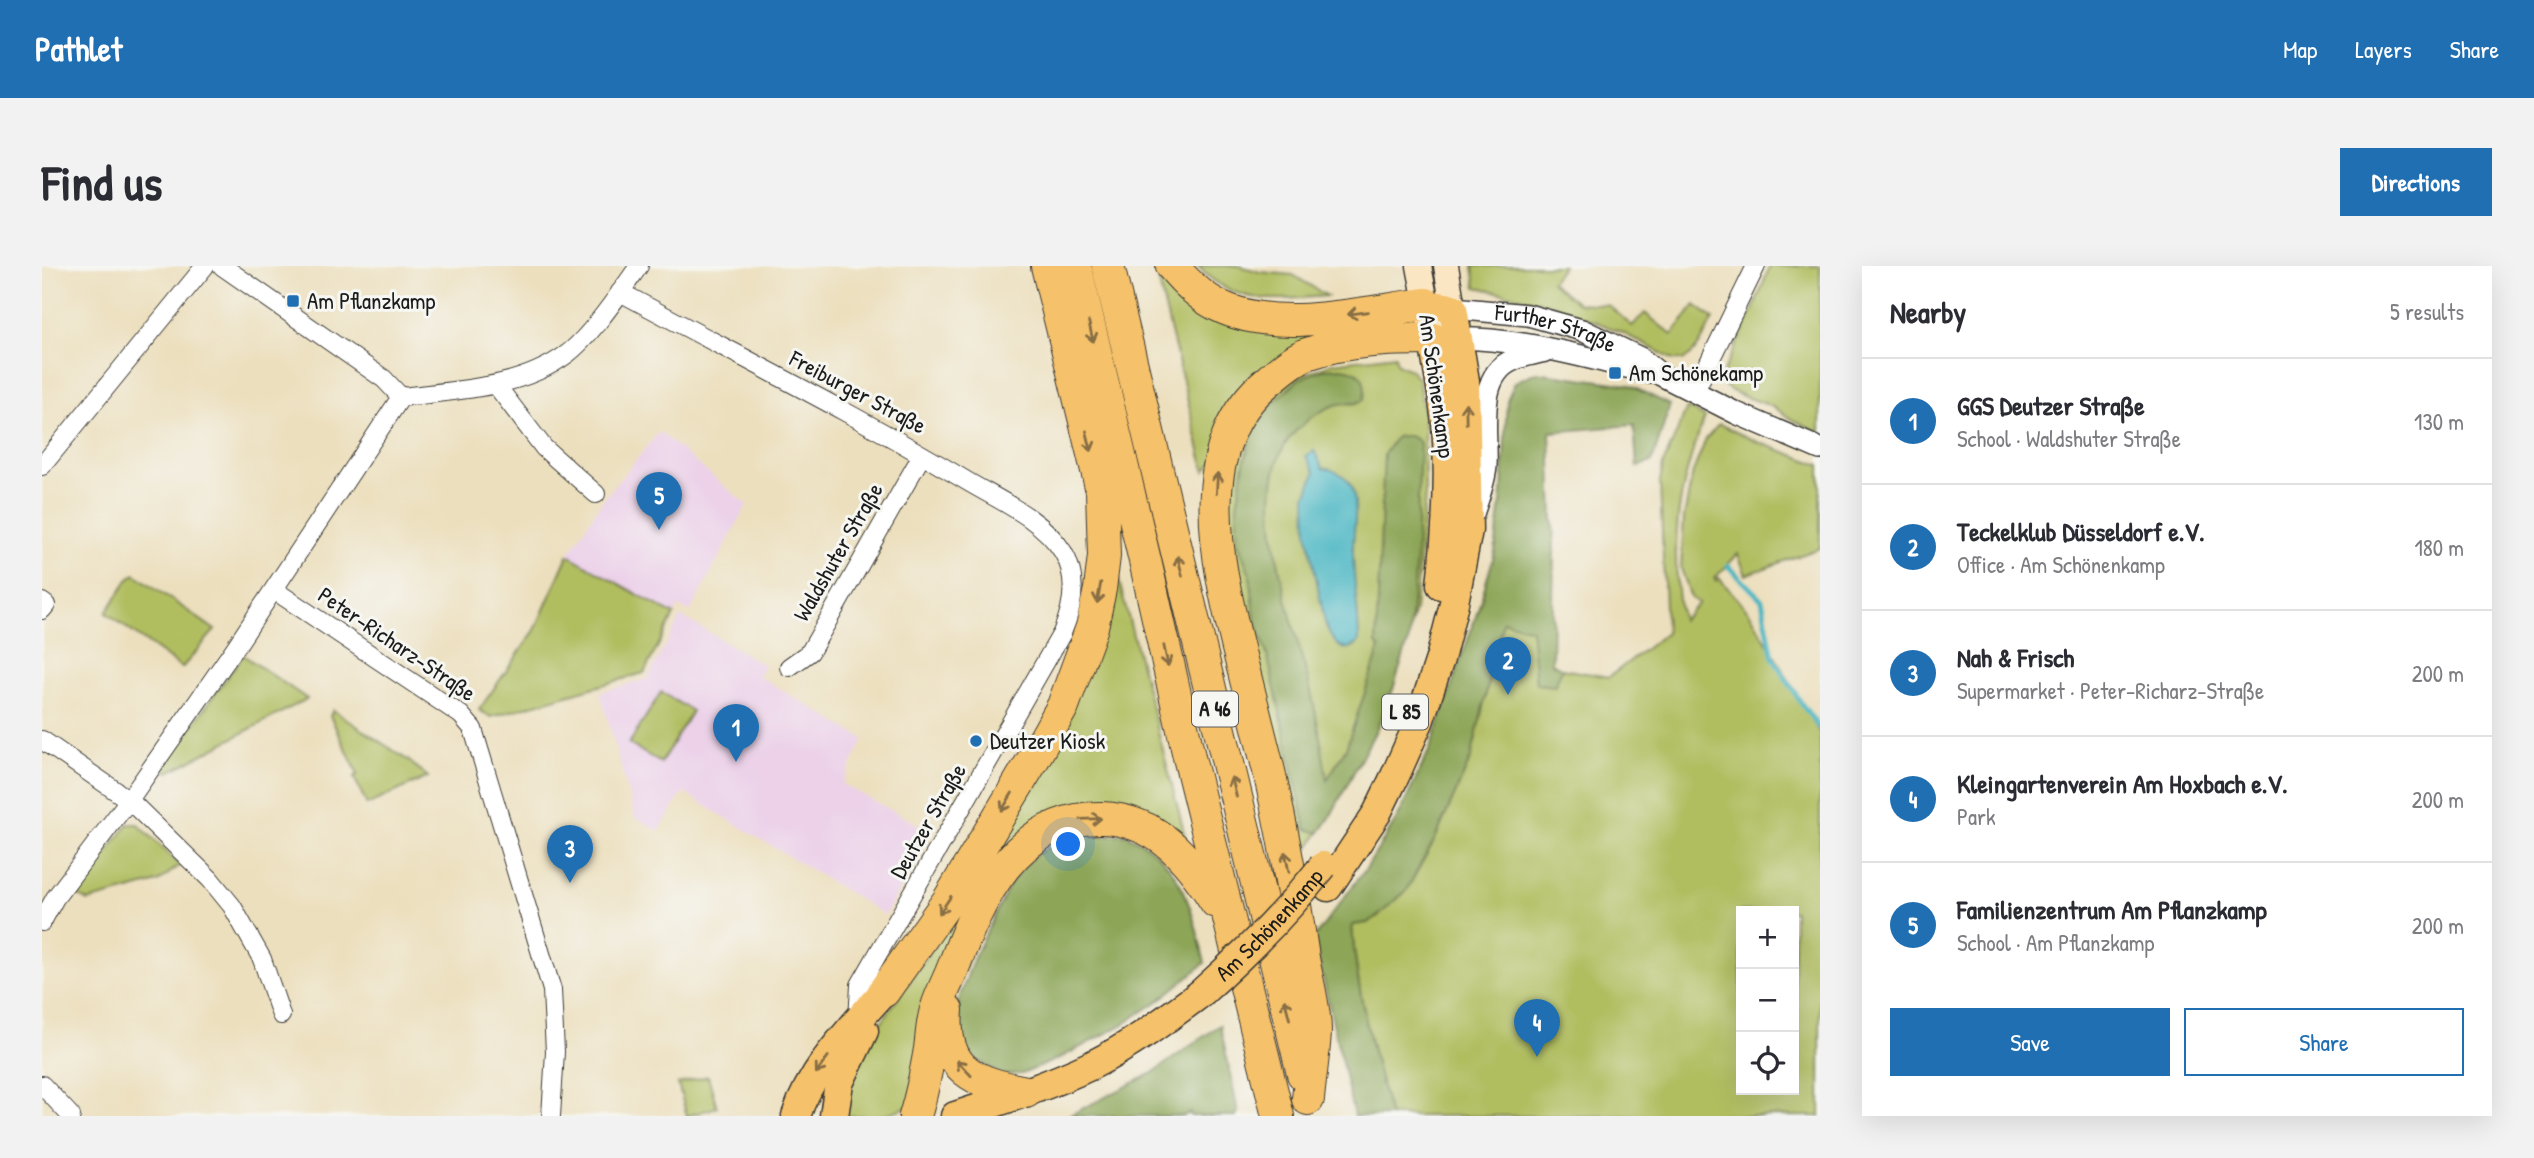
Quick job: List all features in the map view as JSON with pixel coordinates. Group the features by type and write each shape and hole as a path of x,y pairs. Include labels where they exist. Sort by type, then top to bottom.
{"highway":[{"path":"872,988 948,901 1063,706 1084,653 1100,589 1104,525 1102,491 1047,266"},
{"name":"A 46","path":"1075,266 1189,761 1278,1116"},
{"name":"A 46","path":"1108,266 1310,1107"},
{"path":"1172,266 1188,285 1207,299 1244,315 1288,320 1445,321"},
{"path":"1310,1107 1315,1030 1293,890 1217,555 1217,474 1226,443 1241,410 1253,393 1284,367 1304,355 1328,348 1401,339 1445,321"},
{"path":"1102,491 1146,565"},
{"path":"915,1116 925,1078 936,1008 951,971 981,900 1003,866 1028,842 1056,826 1083,818 1117,819 1145,829 1168,842 1196,869 1231,931"},
{"path":"951,971 945,1026 956,1059 970,1075 1021,1104"}],"main road":[{"name":"Am Schönenkamp","path":"955,1116 1021,1104 1056,1081 1119,1050 1202,1003 1287,911 1325,876 1377,813 1419,722 1440,659 1468,530 1465,381 1445,321 1419,266"},
{"name":"Am Schönenkamp","path":"1325,876 1390,751 1428,647 1440,590 1448,467 1445,421 1446,266"},
{"path":"834,1116 839,1083 872,988"},
{"path":"796,1116 811,1081 859,1031"}],"street":[{"path":"42,467 205,266"},
{"path":"222,266 384,379 401,397"},
{"path":"42,922 55,898 129,800 274,590 401,397 496,385 537,372 569,353 639,266"},
{"path":"1695,391 1756,266"},
{"name":"Freiburger Straße","path":"620,292 922,454 1030,519 1063,551"},
{"name":"Further Straße","path":"1445,321 1483,311 1528,315 1582,330 1640,358 1661,374 1736,413 1820,449"},
{"name":"Further Straße","path":"1445,321 1486,338 1550,349 1661,374"},
{"path":"1468,530 1486,469 1486,401 1491,383 1496,374 1511,360 1550,349"},
{"path":"496,385 544,448 596,495"},
{"name":"Waldshuter Straße","path":"789,667 810,652 922,454"},
{"name":"Deutzer Straße","path":"872,988 1062,633 1073,598 1073,580 1063,551"},
{"name":"Peter-Richarz-Straße","path":"274,590 461,715 473,729 552,990 555,1052 551,1116"},
{"path":"42,602 46,605 42,610"},
{"path":"42,740 129,800 197,866 232,906 262,959 281,1015"},
{"path":"42,1085 71,1116"}],"shaded area":[{"path":"659,432 747,505 690,612 679,607 674,615 568,555 602,501"},
{"path":"681,616 764,665 758,676 864,739 842,784 932,832 885,915 683,792 659,831 635,817 600,692 647,679"}],"green space":[{"path":"1198,266 1240,266 1260,272 1293,275 1327,296 1274,299 1242,295 1226,289"},
{"path":"1473,266 1563,266 1551,282 1578,303 1608,305 1632,326 1645,313 1672,335 1695,305 1713,319 1693,353 1681,360 1674,360 1623,333 1554,305 1476,287"},
{"path":"1770,266 1820,266 1820,432 1774,408 1735,392 1722,383 1721,377 1753,310"},
{"path":"1161,269 1330,335 1205,471 1156,271"},
{"path":"1395,355 1397,364 1411,370 1418,378 1424,416 1425,496 1415,610 1393,689 1376,730 1329,819 1298,862 1236,589 1225,512 1237,449 1256,413 1296,377 1333,363"},
{"path":"1343,368 1355,371 1362,377 1364,399 1327,409 1298,428 1280,456 1273,485 1277,553 1314,705 1327,780 1346,748 1380,648 1376,644 1384,454 1396,437 1400,436 1412,437 1420,443 1416,560 1409,639 1393,689 1376,730 1319,833 1306,829 1268,658 1255,617 1250,575 1237,540 1237,506 1244,463 1253,431 1273,403 1299,379 1325,369"},
{"path":"1536,372 1629,385 1670,405 1652,462 1637,467 1634,425 1550,432 1554,548 1552,663 1562,669 1555,686 1536,684 1531,629 1503,621 1471,758 1435,839 1406,891 1377,917 1367,923 1352,925 1361,998 1390,1116 1354,1116 1314,938 1367,867 1398,817 1430,749 1495,552 1502,494 1507,400 1515,382"},
{"path":"1687,408 1705,417 1688,468 1678,517 1676,567 1682,620 1699,603 1691,598 1681,568 1684,517 1693,472 1706,439 1719,424 1820,465 1820,548 1746,575 1738,554 1714,579 1716,581 1719,578 1750,613 1820,734 1820,1116 1390,1116 1361,997 1352,925 1367,923 1406,891 1435,839 1471,758 1503,620 1531,629 1552,663 1562,669 1609,677 1666,633 1660,481 1663,465"},
{"path":"568,555 674,615 644,673 491,717 479,710 535,630"},
{"path":"135,574 215,630 182,668 106,613"},
{"path":"1119,581 1189,851 1159,827 1017,840 909,1106 882,1116 844,1116 845,1102 867,1043 974,888 1111,583"},
{"path":"243,655 307,699 169,772 162,768"},
{"path":"661,692 692,711 661,763 629,744"},
{"path":"333,710 409,761 428,777 367,805 354,777 358,774 330,716"},
{"path":"128,824 138,824 180,865 158,882 88,901 77,895"},
{"path":"1124,834 1144,844 1172,871 1189,905 1205,963 1161,999 1124,1024 1060,1058 1022,1074 1002,1075 973,1057 965,1044 958,1015 959,999 974,958 1011,882 1032,858 1053,844 1071,839"},
{"path":"1220,1025 1238,1112 1236,1116 1191,1116 1190,1113 1183,1116 1068,1116 1151,1074"},
{"path":"708,1076 717,1107 687,1116 678,1084"}],"water":[{"path":"1314,451 1323,468 1338,473 1348,481 1355,500 1353,561 1359,642 1353,647 1342,648 1338,645 1325,623 1307,532 1306,497 1315,472 1306,456"}],"waterway":[{"path":"1728,566 1762,600 1773,658 1820,729"}],"place":[{"name":"Am Pflanzkamp","path":"293,301"},
{"name":"Am Schönekamp","path":"1615,373"},
{"name":"Familienzentrum Am Pflanzkamp","path":"659,530"},
{"name":"Teckelklub Düsseldorf e.V.","path":"1508,695"},
{"name":"Deutzer Kiosk","path":"976,741"},
{"name":"GGS Deutzer Straße","path":"736,762"},
{"name":"Nah & Frisch","path":"570,883"},
{"name":"Kleingartenverein Am Hoxbach e.V.","path":"1537,1057"}]}
